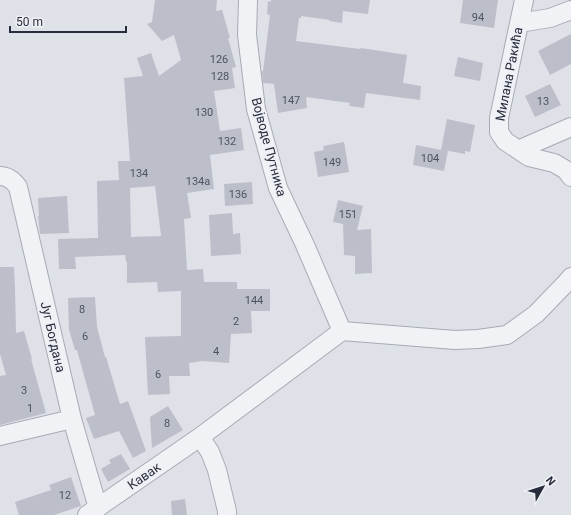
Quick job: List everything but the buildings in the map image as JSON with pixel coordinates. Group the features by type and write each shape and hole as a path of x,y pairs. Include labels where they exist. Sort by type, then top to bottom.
{"street":[{"name":"Војводе Путника","path":"248,0 247,35 256,109 278,188 305,245 342,331"},
{"name":"Милана Ракића","path":"524,0 499,118 499,132 505,141 518,150 530,157 554,163 566,170 571,177"},
{"path":"519,23 550,18 571,10"},
{"path":"518,150 571,127"},
{"name":"Југ Богдана","path":"0,176 10,178 18,187 93,511"},
{"path":"342,331 455,340 478,339 507,335 536,314 571,277"},
{"name":"Кавак","path":"93,511 200,436 342,331"},
{"path":"0,436 72,419"},
{"path":"200,436 210,452 217,470 227,515"}]}
